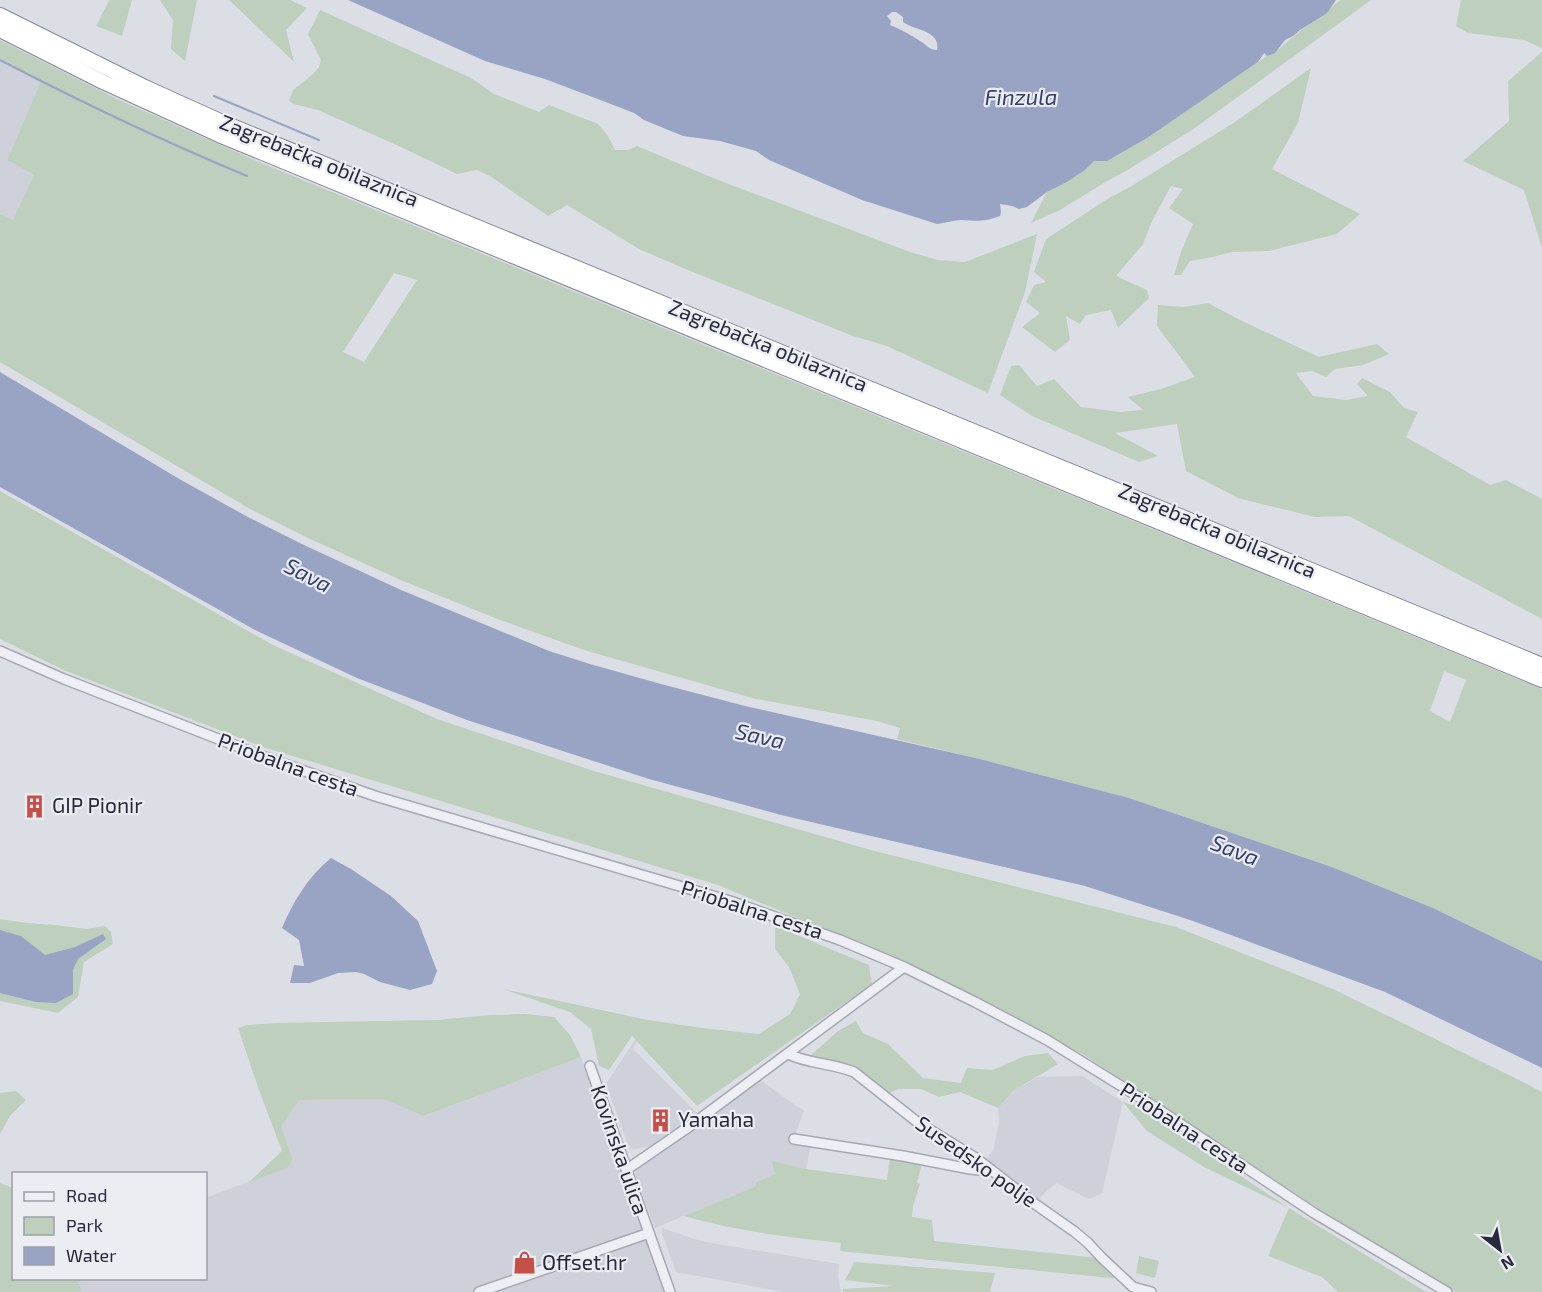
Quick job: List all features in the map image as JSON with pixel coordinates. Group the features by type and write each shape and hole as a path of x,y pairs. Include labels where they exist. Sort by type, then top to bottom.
{"highway":[{"name":"Zagrebačka obilaznica","path":"0,15 220,121 1542,665"},
{"name":"Zagrebačka obilaznica","path":"0,30 219,135 1542,680"}],"street":[{"name":"Priobalna cesta","path":"0,651 64,679 262,756 375,796 730,901 840,940 904,967 1047,1040 1155,1107 1314,1213 1447,1292"},
{"path":"626,1170 680,1134 904,967"},
{"name":"Susedsko polje","path":"788,1054 800,1060 854,1072 916,1120 976,1158 1088,1243 1132,1289 1151,1292"},
{"name":"Kovinska ulica","path":"590,1066 670,1292"},
{"path":"794,1139 993,1171"},
{"name":"Kovinska ulica","path":"479,1292 649,1233"}],"shaded area":[{"path":"0,58 41,81 7,160 34,175 13,221 0,214"},
{"path":"638,1035 641,1037 633,1049 699,1115 688,1117 673,1133 655,1145 632,1149 628,1145 606,1084"},
{"path":"581,1057 666,1292 82,1292 77,1280 207,1280 207,1198 287,1167 293,1159 281,1126 300,1100 385,1099 425,1116"},
{"path":"1082,1076 1123,1102 1102,1193 1089,1199 1056,1183 1036,1201 985,1163 994,1148 999,1123 998,1108 1013,1091 1038,1077"},
{"path":"759,1079 804,1110 794,1138 812,1140 806,1169 771,1162 775,1174 756,1182 756,1186 655,1228 635,1174 638,1167"},
{"path":"662,1228 711,1243 839,1264 838,1277 841,1292 784,1292 676,1272 662,1234"}],"green space":[{"path":"109,0 132,0 122,36 96,26"},
{"path":"160,0 197,0 185,61 171,49 173,20"},
{"path":"229,0 290,0 307,8 286,30 294,62"},
{"path":"1340,0 1371,0 1195,128 1060,210 1031,223 1047,192 1067,182 1094,161 1210,95 1278,50"},
{"path":"1461,0 1542,0 1542,48 1524,40 1468,33 1456,26"},
{"path":"320,10 471,78 494,94 539,112 549,105 598,124 608,136 615,150 628,150 637,146 718,180 910,252 938,260 965,262 1037,234 1025,292 988,393 887,346 853,336 639,249 567,205 548,216 490,176 477,170 457,174 318,110 294,104 289,101 293,90 312,75 319,67 321,60 308,34"},
{"path":"0,40 117,99 259,162 1542,689 1542,961 1433,908 1332,867 1129,798 897,739 900,728 877,721 756,699 584,650 500,620 403,581 250,509 0,362 0,214 13,220 34,175 7,160 41,81 0,58","holes":["394,273 417,280 364,362 343,352","1444,671 1466,680 1450,722 1430,711"]},
{"path":"1542,52 1542,248 1524,190 1463,161 1509,121 1508,81"},
{"path":"1311,68 1298,123 1272,169 1360,214 1337,234 1269,251 1232,252 1190,261 1181,275 1174,275 1193,224 1169,208 1183,189 1171,186 1152,221 1143,244 1116,276 1147,290 1149,298 1118,328 1111,310 1086,315 1080,324 1066,316 1070,340 1055,352 1022,327 1040,313 1026,302 1034,285 1046,282 1034,272 1046,239 1235,122"},
{"path":"1208,303 1319,357 1377,344 1389,354 1363,365 1335,369 1326,377 1312,371 1296,373 1313,396 1346,400 1368,396 1357,384 1362,378 1390,392 1404,408 1418,412 1406,437 1490,485 1506,480 1542,499 1542,619 1349,516 1315,517 1238,498 1186,471 1177,424 1115,433 1158,456 1139,462 1032,416 1000,395 1011,366 1019,365 1037,386 1054,379 1081,407 1120,412 1143,410 1128,397 1195,377 1157,326 1158,305 1183,307"},
{"path":"0,491 273,645 437,719 594,771 871,850 1176,927 1333,989 1519,1080 1542,1092 1542,1292 1456,1292 1318,1208 1084,1055 915,967 718,885 266,748 66,671 0,639"},
{"path":"0,919 87,929 105,926 111,932 113,944 84,962 78,997 58,1013 0,1001"},
{"path":"775,926 869,965 872,984 697,1106 632,1036 609,1070 599,1066 591,1029 570,1012 503,989 648,1020 759,1034 790,1014 800,994 789,967 775,949"},
{"path":"525,1014 554,1017 570,1035 581,1057 424,1116 384,1099 300,1100 281,1126 293,1159 287,1168 249,1182 282,1151 238,1028 247,1025 276,1023 437,1020"},
{"path":"856,1021 863,1033 888,1044 923,1078 961,1083 967,1068 993,1070 1025,1056 1048,1053 1058,1064 1013,1091 998,1108 960,1092 939,1097 921,1089 898,1089 883,1096 851,1064 810,1056 838,1031"},
{"path":"16,1091 26,1100 10,1116 0,1134 0,1093"},
{"path":"1123,1102 1134,1105 1289,1208 1204,1167 1147,1131"},
{"path":"890,1157 922,1163 917,1183 920,1184 912,1217 932,1220 934,1241 1098,1258 1121,1279 840,1251 841,1243 742,1230 684,1216 756,1186 756,1182 775,1174 771,1161 806,1169 887,1180"},
{"path":"0,1183 12,1188 12,1280 77,1280 82,1292 0,1292"},
{"path":"1289,1208 1426,1292 1338,1292 1322,1277 1268,1256"},
{"path":"1139,1256 1159,1261 1155,1278 1136,1273"},
{"path":"854,1262 995,1273 990,1292 843,1292 843,1289 894,1286 845,1280"}],"water":[{"name":"Finzula","path":"348,0 1336,0 1327,13 1285,40 1275,53 1267,56 1264,53 1258,62 1147,138 1107,161 1094,161 1085,170 1047,192 1027,207 1019,209 1000,204 1000,216 980,221 959,220 937,224 862,200 769,160 756,151 720,141 683,136 644,120 634,113 545,79 485,61","holes":["896,12 903,17 903,22 907,25 931,34 937,43 937,50 890,25 891,21 887,16"]},
{"name":"Sava","path":"0,372 181,480 248,517 401,590 549,651 745,706 980,759 1129,798 1332,867 1433,908 1542,961 1542,1068 1385,992 1193,921 1085,886 781,815 649,779 467,720 357,678 255,630 0,487"},
{"path":"331,858 391,896 418,921 437,971 432,984 410,990 380,982 356,972 338,973 310,983 290,983 294,965 304,966 299,940 282,928 302,890"},
{"path":"0,930 21,936 45,955 75,947 103,934 106,939 78,959 73,970 73,994 56,1003 36,1002 0,993"}],"waterway":[{"path":"0,60 122,121 247,176"},
{"path":"214,96 319,140"}],"place":[{"name":"GIP Pionir","path":"34,806"},
{"name":"Yamaha","path":"660,1120"},
{"name":"Offset.hr","path":"524,1263"}]}
